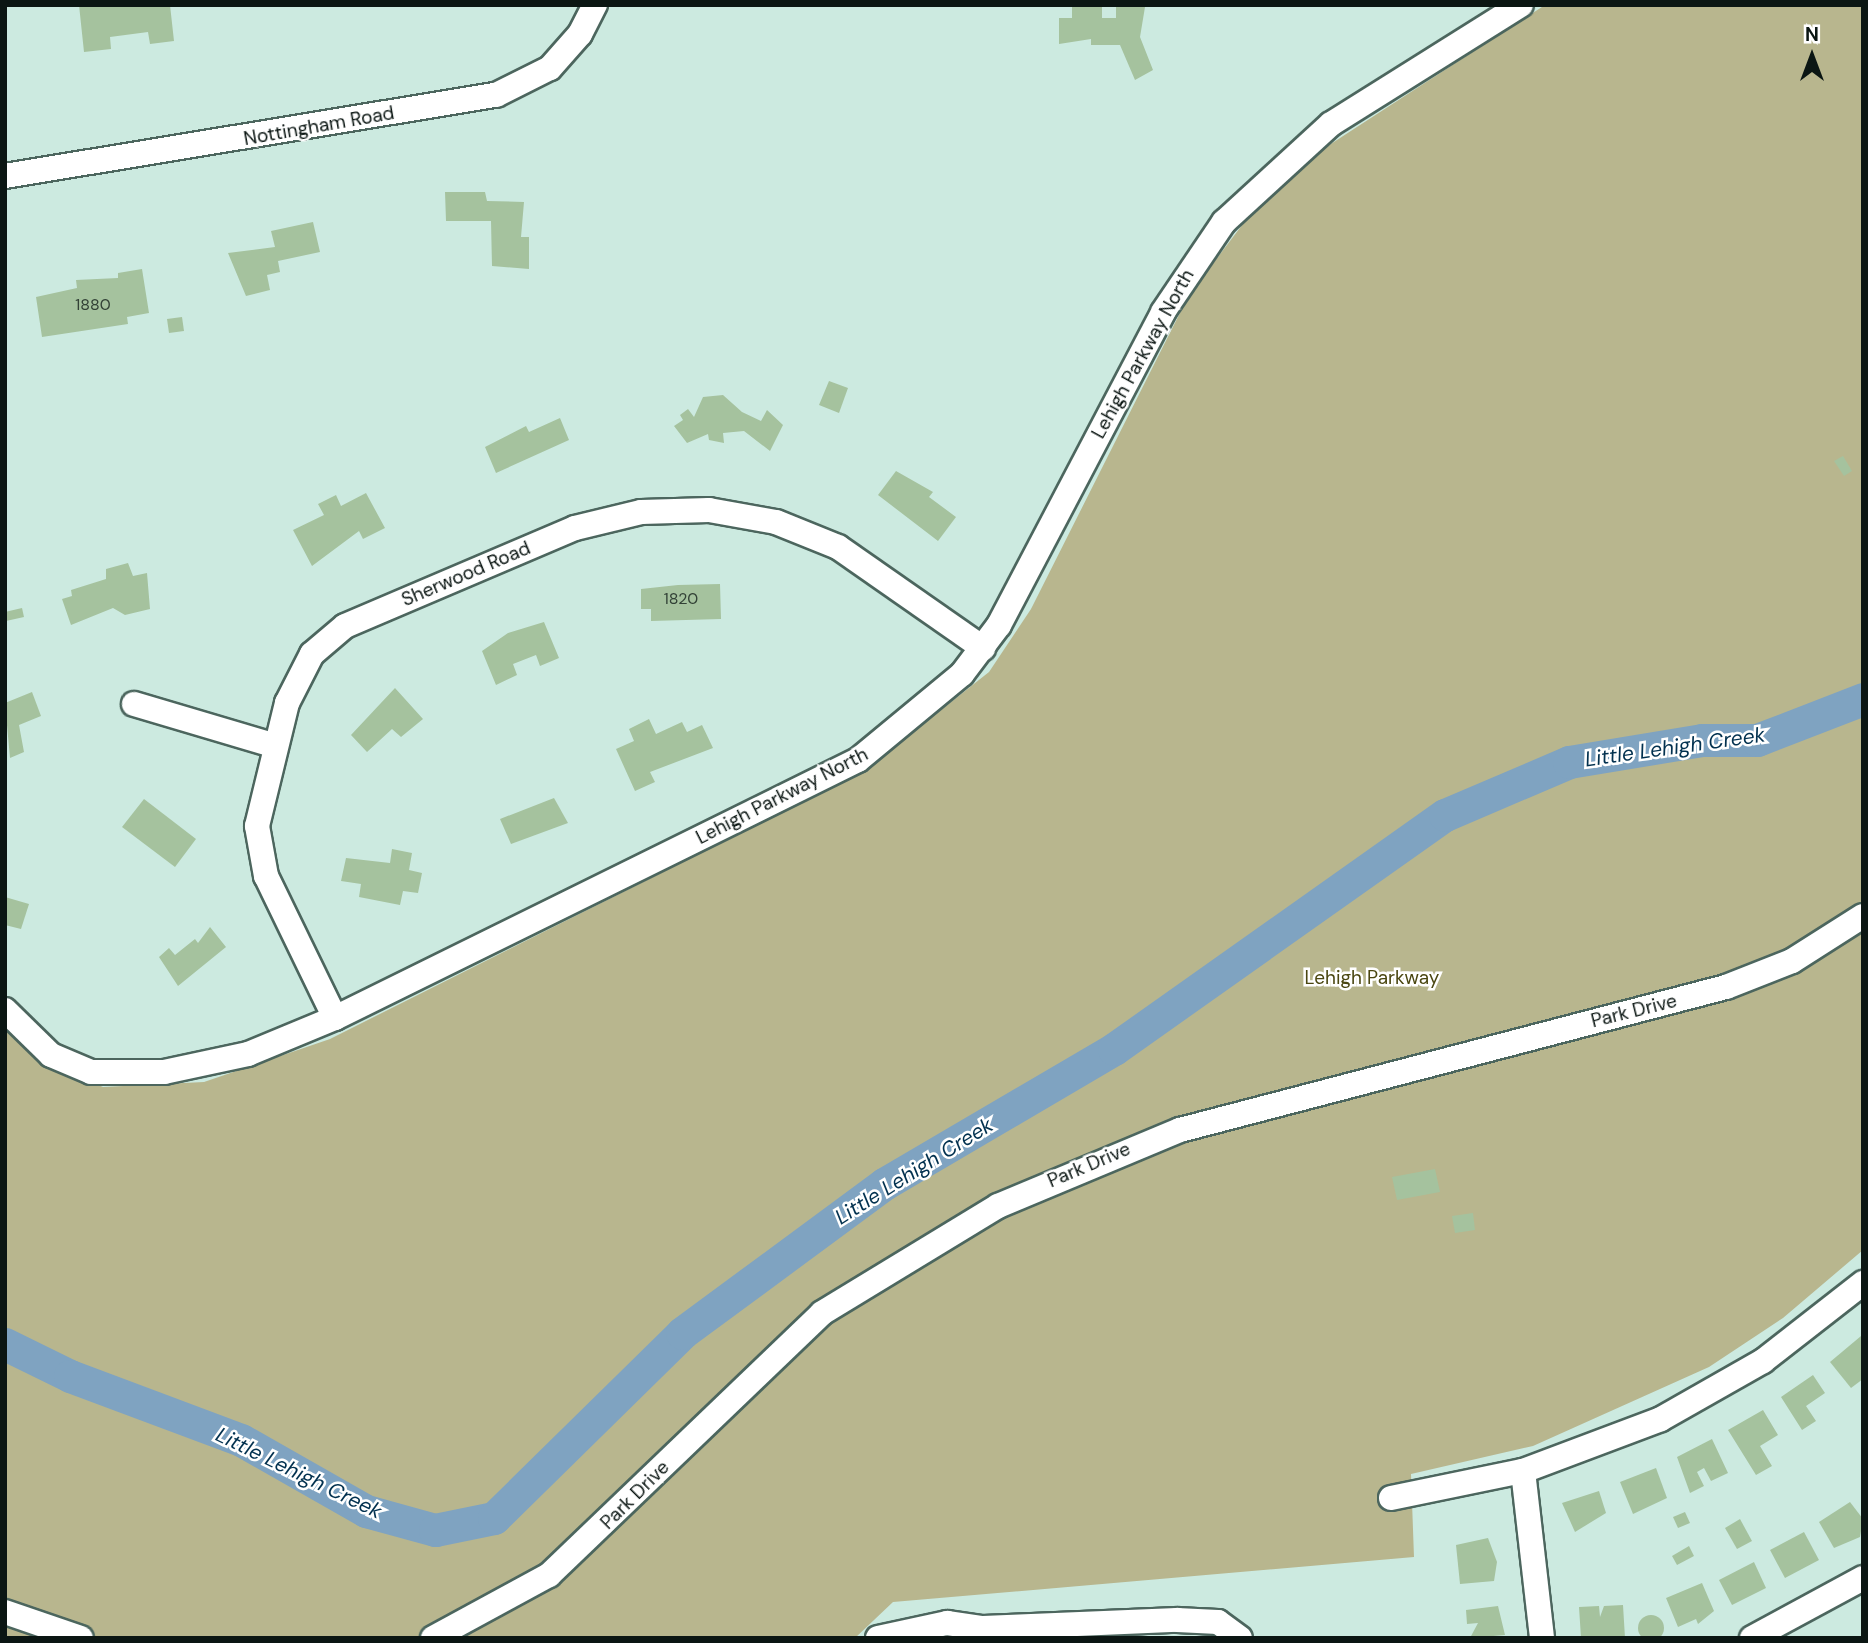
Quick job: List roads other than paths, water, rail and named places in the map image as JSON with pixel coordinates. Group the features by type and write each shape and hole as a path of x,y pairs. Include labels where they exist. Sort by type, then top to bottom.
{"street":[{"name":"Nottingham Road","path":"5,176 496,95 550,68 580,34 595,5"},
{"name":"Lehigh Parkway North","path":"5,1010 70,1065 134,1074 205,1066 335,1018 858,760 924,710 984,648 1163,312 1224,222 1331,124 1521,5"},
{"name":"Sherwood Road","path":"335,1018 259,852 261,793 272,745 302,668 345,626 575,528 641,512 743,514 808,533 984,648"},
{"path":"134,705 272,745"},
{"name":"Park Drive","path":"433,1638 549,1575 822,1313 998,1206 1180,1130 1726,987 1792,961 1863,916"},
{"path":"1391,1498 1523,1471 1607,1443 1713,1392 1807,1330 1863,1283"},
{"path":"1523,1471 1542,1638"},
{"path":"1752,1638 1863,1578"},
{"path":"5,1612 81,1638"},
{"path":"878,1638 933,1624 987,1633 1164,1619 1218,1622 1240,1638"}],"waterway":[{"name":"Little Lehigh Creek","path":"5,1344 70,1376 241,1440 366,1511 435,1530 494,1518 682,1333 884,1184 1114,1049 1445,815 1569,762 1702,740 1757,740 1863,699"}],"park label":[{"name":"Lehigh Parkway","path":"1372,978"}]}
